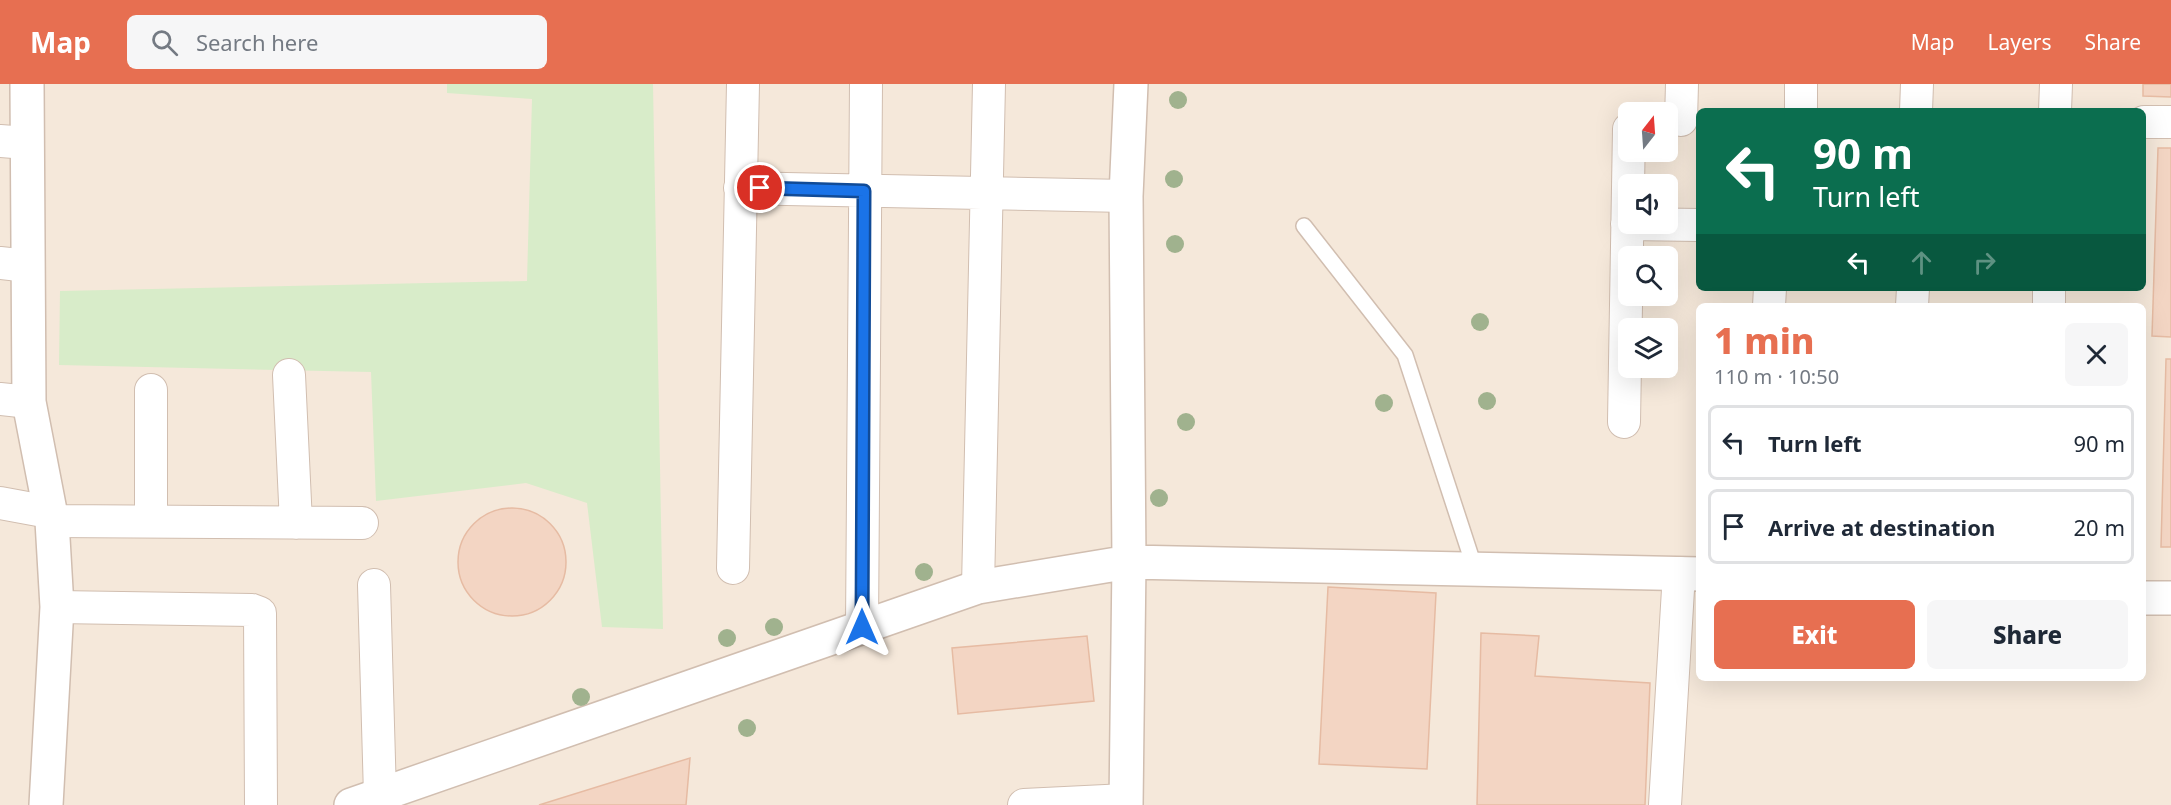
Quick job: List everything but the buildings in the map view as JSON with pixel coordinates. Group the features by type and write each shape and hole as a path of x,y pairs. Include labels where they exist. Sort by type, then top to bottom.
{"street":[{"path":"27,84 14,142 15,401 51,516 57,607 46,805"},
{"path":"733,568 743,84"},
{"path":"862,627 866,84"},
{"path":"978,587 989,84"},
{"path":"1024,805 1126,803 1128,562 1126,196 1131,84"},
{"path":"1682,84 1683,119"},
{"path":"1801,84 1801,108"},
{"path":"1916,108 1917,84"},
{"path":"2055,108 2056,84"},
{"path":"2146,122 2171,122"},
{"path":"740,188 1126,196"},
{"path":"1678,225 1696,225"},
{"path":"1623,422 1627,234"},
{"path":"289,375 296,523"},
{"path":"151,390 151,521"},
{"path":"0,503 51,516 151,521 362,523"},
{"path":"374,585 366,800 978,587 1128,562 1689,574 1665,805"},
{"path":"2146,597 2171,598"},
{"path":"57,607 252,609 260,613 261,805"}],"lane":[{"path":"1304,226 1405,355 1475,569"}],"shaded area":[{"path":"0,84 2171,84 2171,805 0,805"}],"green space":[{"path":"447,84 653,84 663,629 602,627 587,503 526,483 376,501 371,372 59,365 60,291 527,281 532,99 447,93"}],"route":[{"path":"760,188 864,191 862,627"}]}
